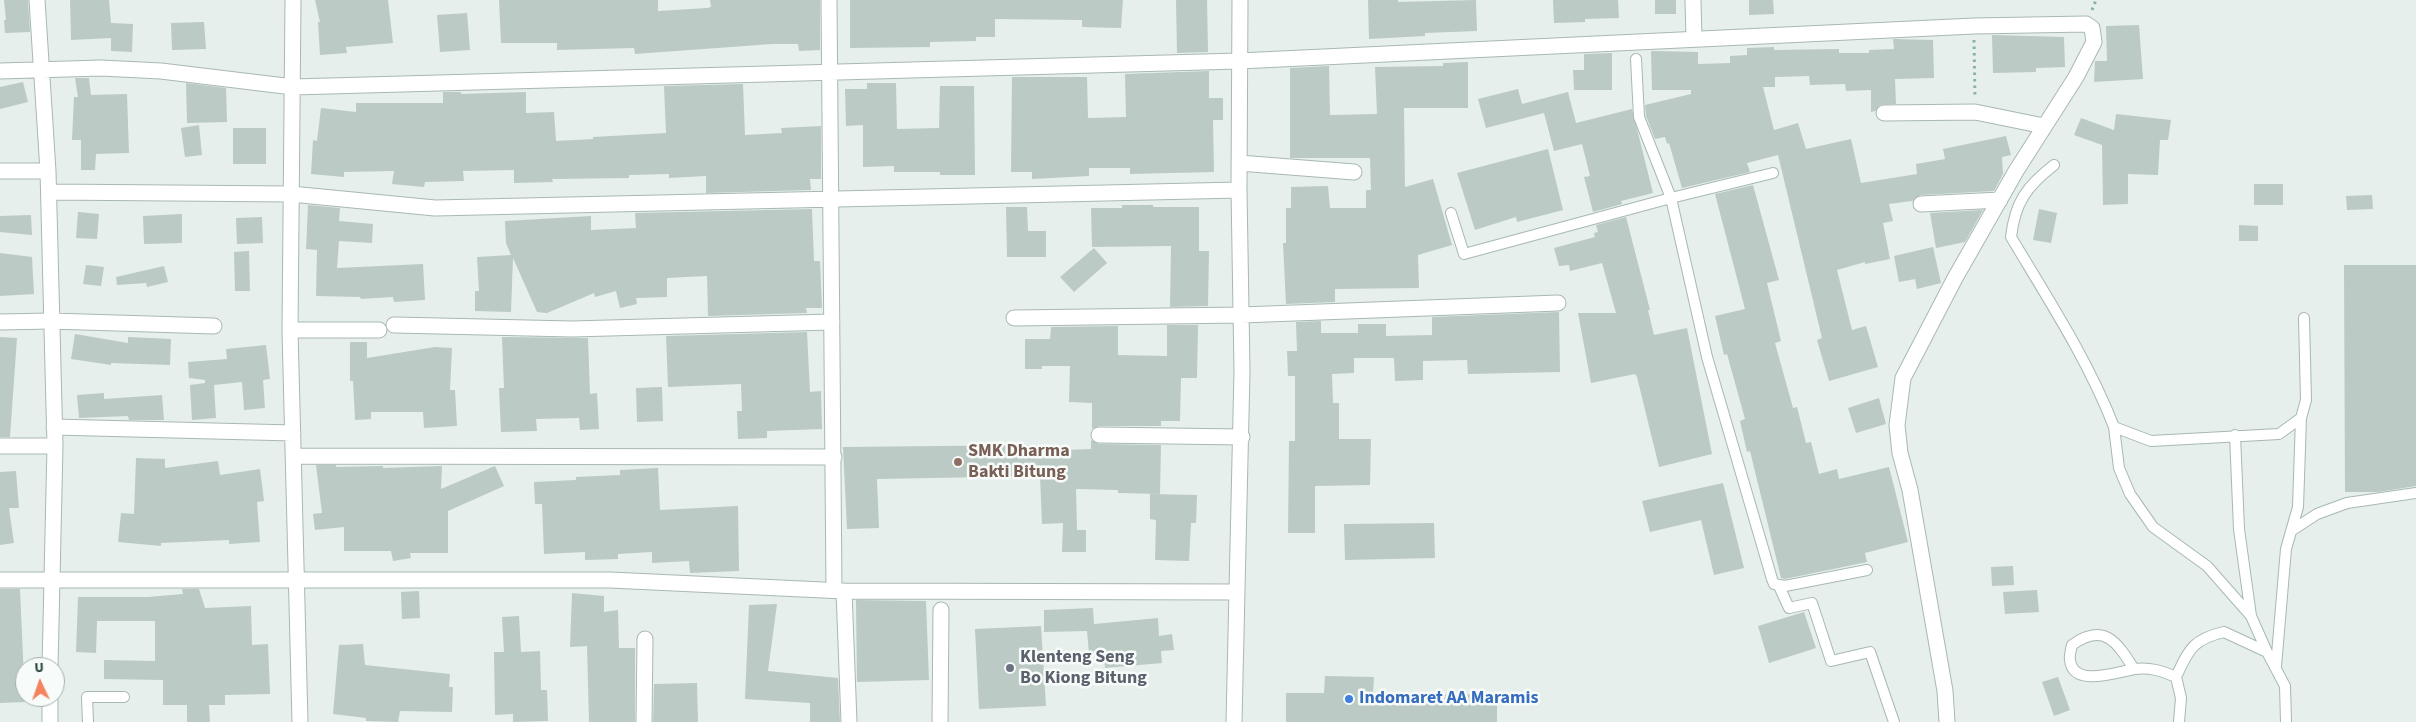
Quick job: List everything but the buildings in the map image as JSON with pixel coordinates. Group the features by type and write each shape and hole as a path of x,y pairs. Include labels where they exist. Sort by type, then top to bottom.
{"street":[{"path":"38,0 49,192 55,446 50,657"},
{"path":"293,0 290,330 300,722"},
{"path":"829,0 829,197 834,456 839,590 849,722"},
{"path":"1234,722 1236,592 1242,437 1239,190 1240,0"},
{"path":"1693,0 1694,39"},
{"path":"0,71 43,69 161,71 293,87 830,70 1239,61 1974,26 2086,24 2092,28 2094,42 2076,77 2044,126 1955,278 1903,378 1897,425 1945,691 1947,722"},
{"path":"1884,113 1975,112 2044,126"},
{"path":"1239,163 1354,172"},
{"path":"0,171 48,171"},
{"path":"49,192 291,194 435,208 829,197 1239,190"},
{"path":"1921,204 2000,200"},
{"path":"1014,318 1242,315 1558,303"},
{"path":"0,322 51,321 214,326"},
{"path":"394,326 572,329 832,322"},
{"path":"290,330 378,330"},
{"path":"54,427 293,433"},
{"path":"1099,435 1242,437"},
{"path":"0,446 55,446"},
{"path":"294,456 834,456"},
{"path":"0,580 610,580 839,590 1236,592"},
{"path":"940,722 941,610"},
{"path":"644,722 645,639"},
{"path":"50,707 50,722"}],"lane":[{"path":"1636,59 1639,117 1671,198 1707,357 1772,579 1780,586 1789,608 1812,603 1831,661 1870,652 1894,722"},
{"path":"2054,165 2031,183 2020,203 2013,223 2012,237 2078,349 2102,395 2114,427 2119,468 2130,494 2152,527 2207,566 2251,616"},
{"path":"1451,213 1464,254 1671,198 1773,173"},
{"path":"2276,666 2286,549 2298,507 2301,418 2306,400 2304,318"},
{"path":"2114,427 2151,441 2279,434 2301,418"},
{"path":"2235,435 2239,529 2251,616 2285,686 2286,722"},
{"path":"2291,531 2317,514 2347,503 2416,493"},
{"path":"1780,586 1867,570"},
{"path":"2179,722 2181,698 2176,677 2188,650 2198,641 2210,635 2224,632 2267,652"},
{"path":"2134,669 2118,642 2101,635 2084,636 2072,645 2070,661 2075,671 2088,676 2111,675 2134,669 2157,669 2176,677"},
{"path":"88,722 87,697 124,697"}],"path":[{"path":"1974,26 1975,112"}],"place":[{"name":"SMK Dharma Bakti Bitung","path":"958,462"},
{"name":"Klenteng Seng Bo Kiong Bitung","path":"1010,668"},
{"name":"Indomaret AA Maramis","path":"1349,699"}]}
